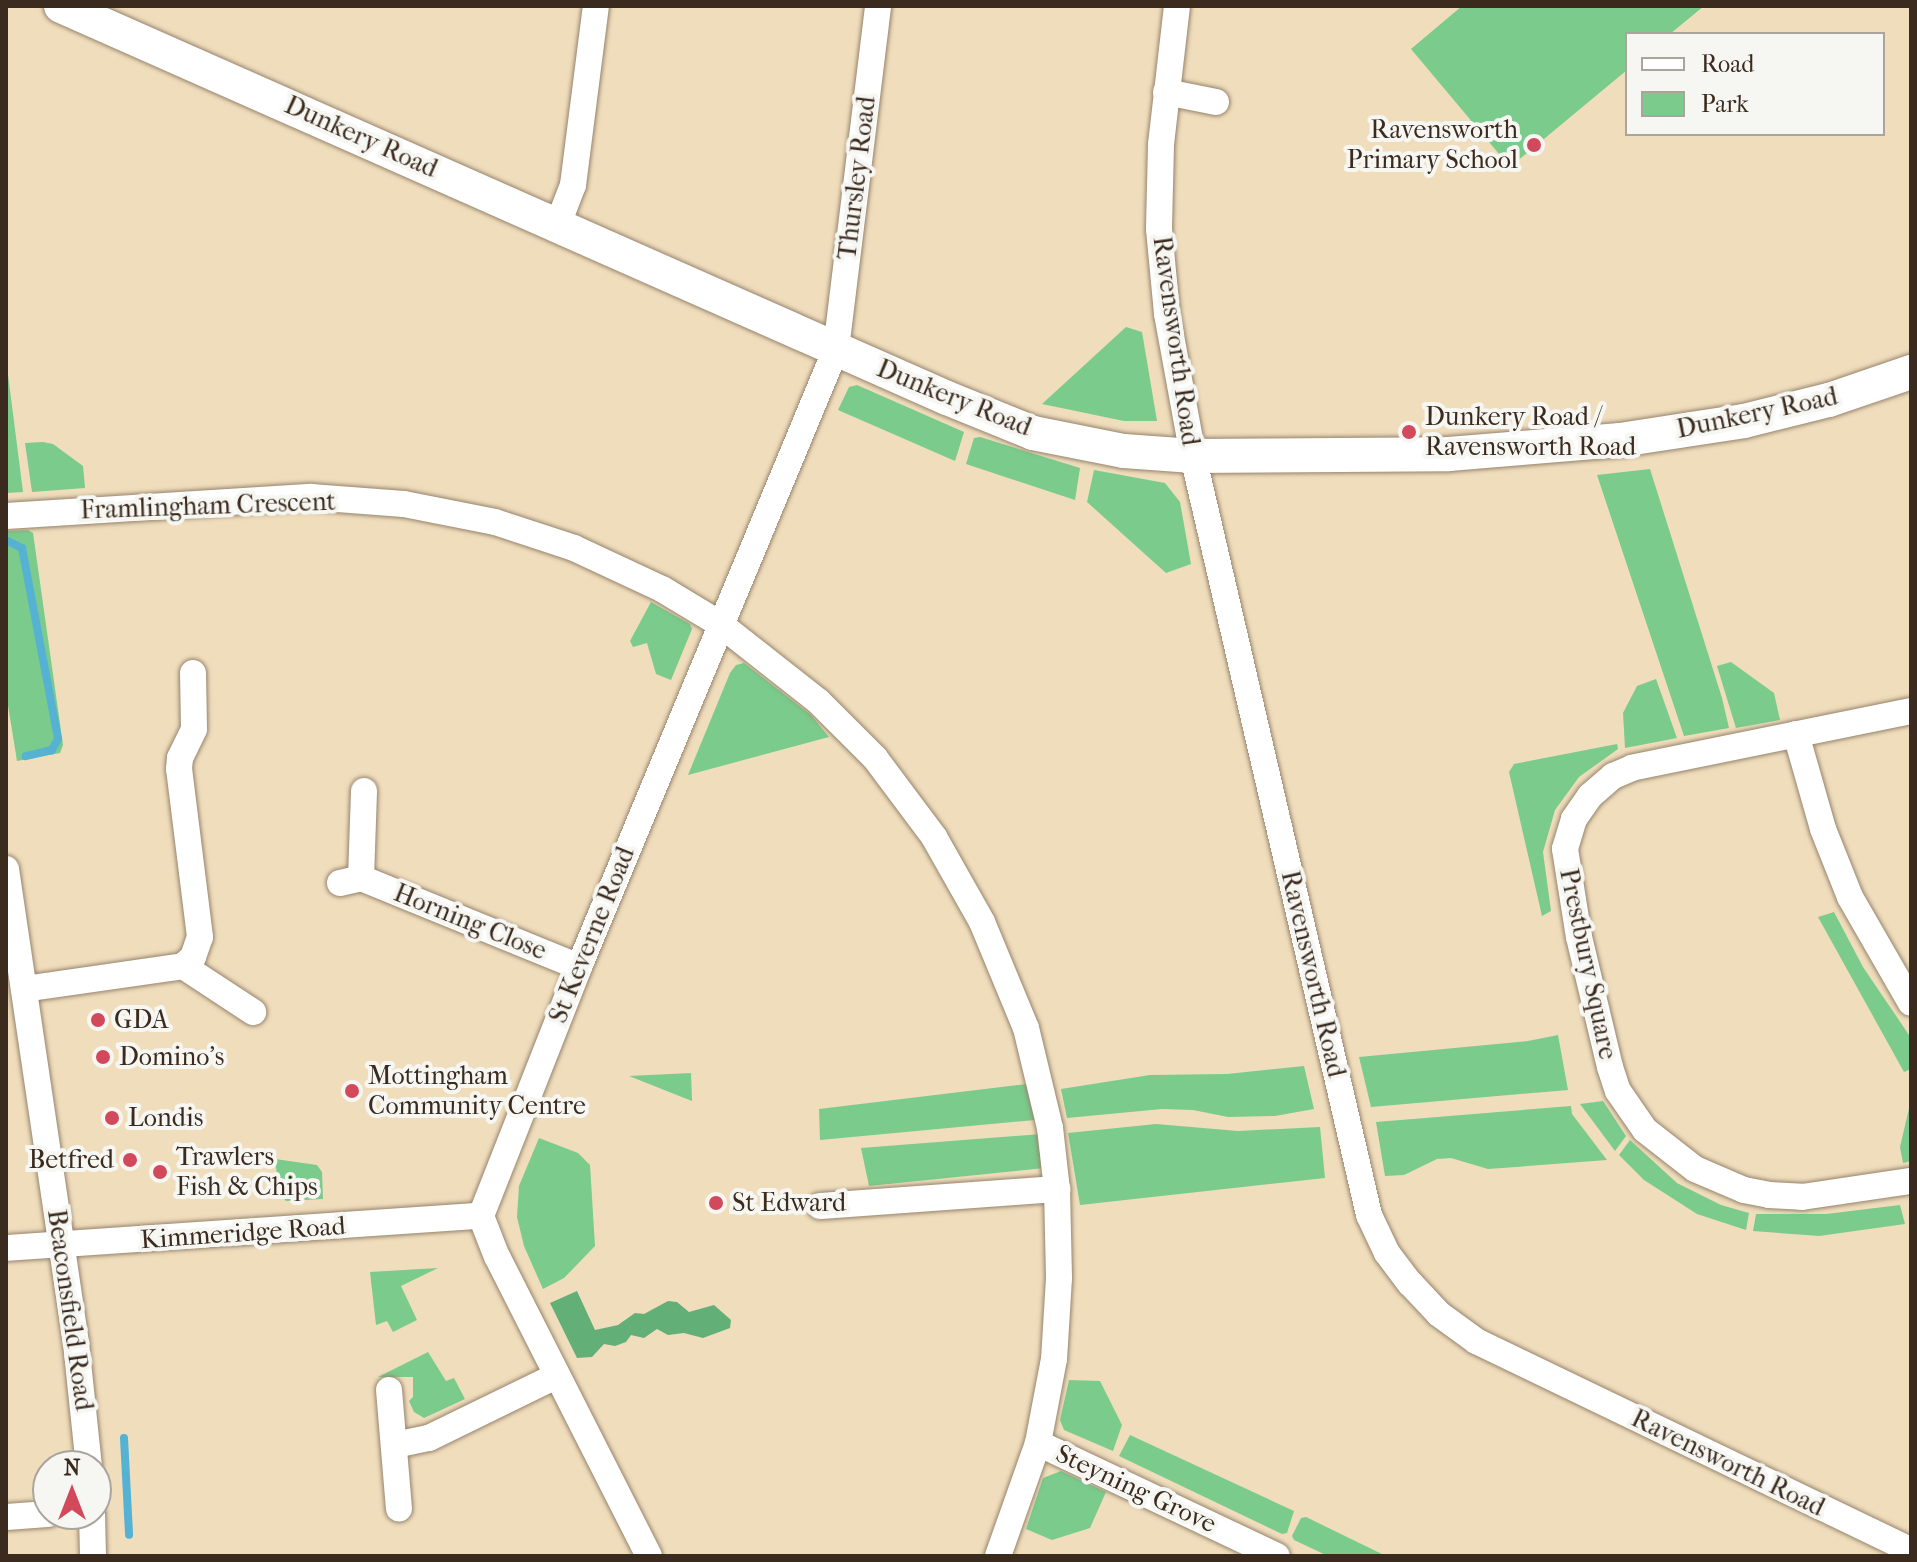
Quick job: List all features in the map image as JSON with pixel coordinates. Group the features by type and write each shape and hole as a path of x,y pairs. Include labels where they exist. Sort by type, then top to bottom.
{"street":[{"name":"Dunkery Road","path":"61,6 1033,433 1124,451 1193,456 1449,454 1620,440 1744,421 1829,400 1911,372"},
{"path":"558,224 573,185 596,6"},
{"name":"Thursley Road","path":"836,349 878,6"},
{"name":"Ravensworth Road","path":"1177,6 1166,92 1159,229 1167,314 1193,456 1358,1179 1369,1215 1387,1253 1439,1314 1476,1341 1911,1550"},
{"path":"1166,92 1216,102"},
{"name":"St Keverne Road","path":"481,1216 579,967 836,349"},
{"name":"Framlingham Crescent","path":"6,516 311,497 404,504 495,522 574,548 662,589 720,624 818,701 875,758 934,837 982,922 1026,1028 1050,1128 1057,1189 1059,1278 1055,1346 1038,1443 998,1556"},
{"path":"24,989 183,966 193,957 200,937 179,769 180,758 194,729 193,673"},
{"name":"Prestbury Square","path":"1911,711 1632,768 1600,787 1574,819 1565,849 1565,868 1610,1067 1618,1091 1645,1130 1669,1152 1717,1180 1769,1195 1802,1197 1911,1181"},
{"path":"1796,734 1823,829 1850,897 1911,1003"},
{"name":"Horning Close","path":"364,791 351,881 579,967"},
{"name":"Beaconsfield Road","path":"6,869 76,1343 87,1450"},
{"path":"183,966 253,1012"},
{"path":"820,1206 1057,1189"},
{"path":"481,1216 556,1376 649,1556"},
{"name":"Kimmeridge Road","path":"6,1248 481,1216"},
{"path":"395,1445 429,1438 556,1376"},
{"path":"389,1390 399,1509"},
{"name":"Steyning Grove","path":"1038,1443 1277,1556"},
{"path":"6,1517 32,1515"},
{"path":"92,1530 93,1556"}],"green space":[{"path":"1462,6 1704,6 1672,32 1625,32 1625,72 1510,167 1411,49"},
{"path":"1126,327 1142,332 1157,421 1124,421 1042,404"},
{"path":"6,359 23,492 6,493"},
{"path":"857,385 964,432 955,461 838,410 849,387"},
{"path":"980,437 1080,468 1075,500 966,464 974,438"},
{"path":"25,443 53,444 83,466 85,488 32,492"},
{"path":"1650,469 1729,728 1684,736 1597,475"},
{"path":"1094,470 1165,483 1180,502 1191,564 1166,573 1087,502"},
{"path":"28,530 33,533 63,745 60,753 17,761 6,693 6,531"},
{"path":"651,602 690,624 692,629 671,680 656,674 647,643 633,647 630,641"},
{"path":"1731,662 1774,693 1780,720 1736,728 1717,666"},
{"path":"744,663 811,715 829,737 688,775 730,673 736,665"},
{"path":"1656,679 1677,738 1625,748 1623,713 1637,686"},
{"path":"1617,744 1618,749 1579,777 1555,810 1543,852 1551,911 1542,916 1509,772 1514,764"},
{"path":"1834,912 1863,967 1911,1038 1911,1069 1904,1072 1818,917"},
{"path":"1558,1035 1568,1090 1371,1107 1359,1057 1528,1041"},
{"path":"1304,1066 1314,1109 1275,1116 1228,1117 1193,1110 1162,1109 1067,1118 1061,1089 1150,1075 1227,1074"},
{"path":"691,1073 692,1101 629,1076"},
{"path":"1027,1084 1035,1120 820,1140 819,1109"},
{"path":"1911,1100 1911,1161 1903,1163 1900,1147"},
{"path":"1603,1101 1626,1136 1615,1151 1580,1104"},
{"path":"1571,1106 1572,1114 1607,1160 1488,1169 1451,1158 1437,1159 1404,1175 1385,1176 1376,1122"},
{"path":"1156,1124 1238,1131 1320,1127 1325,1178 1080,1205 1068,1133"},
{"path":"1041,1134 1044,1168 869,1186 861,1148"},
{"path":"539,1138 578,1153 590,1165 595,1246 564,1278 543,1289 524,1246 517,1217 519,1186"},
{"path":"1630,1140 1677,1183 1721,1205 1749,1213 1746,1230 1697,1214 1644,1180 1619,1155"},
{"path":"275,1159 317,1165 322,1172 323,1199 286,1201 279,1193"},
{"path":"1900,1205 1905,1224 1819,1236 1753,1231 1756,1214 1826,1214"},
{"path":"438,1268 401,1286 417,1320 393,1332 387,1321 376,1325 370,1272"},
{"path":"577,1291 595,1330 618,1325 635,1313 644,1314 668,1301 677,1302 689,1312 714,1305 731,1320 730,1328 703,1338 684,1333 668,1335 657,1329 644,1338 631,1335 626,1342 615,1346 604,1344 592,1357 577,1358 550,1303"},
{"path":"428,1352 446,1381 454,1378 465,1399 424,1418 414,1412 409,1401 413,1397 413,1377 378,1377"},
{"path":"1069,1380 1100,1381 1122,1425 1113,1451 1064,1430 1060,1420"},
{"path":"1130,1435 1294,1511 1287,1533 1282,1534 1119,1456"},
{"path":"1061,1471 1106,1492 1090,1528 1052,1540 1026,1529 1043,1478"},
{"path":"1306,1517 1386,1556 1328,1556 1294,1540 1292,1536 1301,1518"}],"waterway":[{"path":"6,540 22,548 58,739 52,750 26,756"},
{"path":"124,1438 129,1535"}],"place":[{"name":"Ravensworth Primary School","path":"1534,145"},
{"name":"Dunkery Road / Ravensworth Road","path":"1409,432"},
{"name":"GDA","path":"98,1020"},
{"name":"Domino's","path":"103,1057"},
{"name":"Mottingham Community Centre","path":"352,1091"},
{"name":"Londis","path":"112,1118"},
{"name":"Betfred","path":"130,1160"},
{"name":"Trawlers Fish & Chips","path":"160,1172"},
{"name":"St Edward","path":"716,1203"}]}
